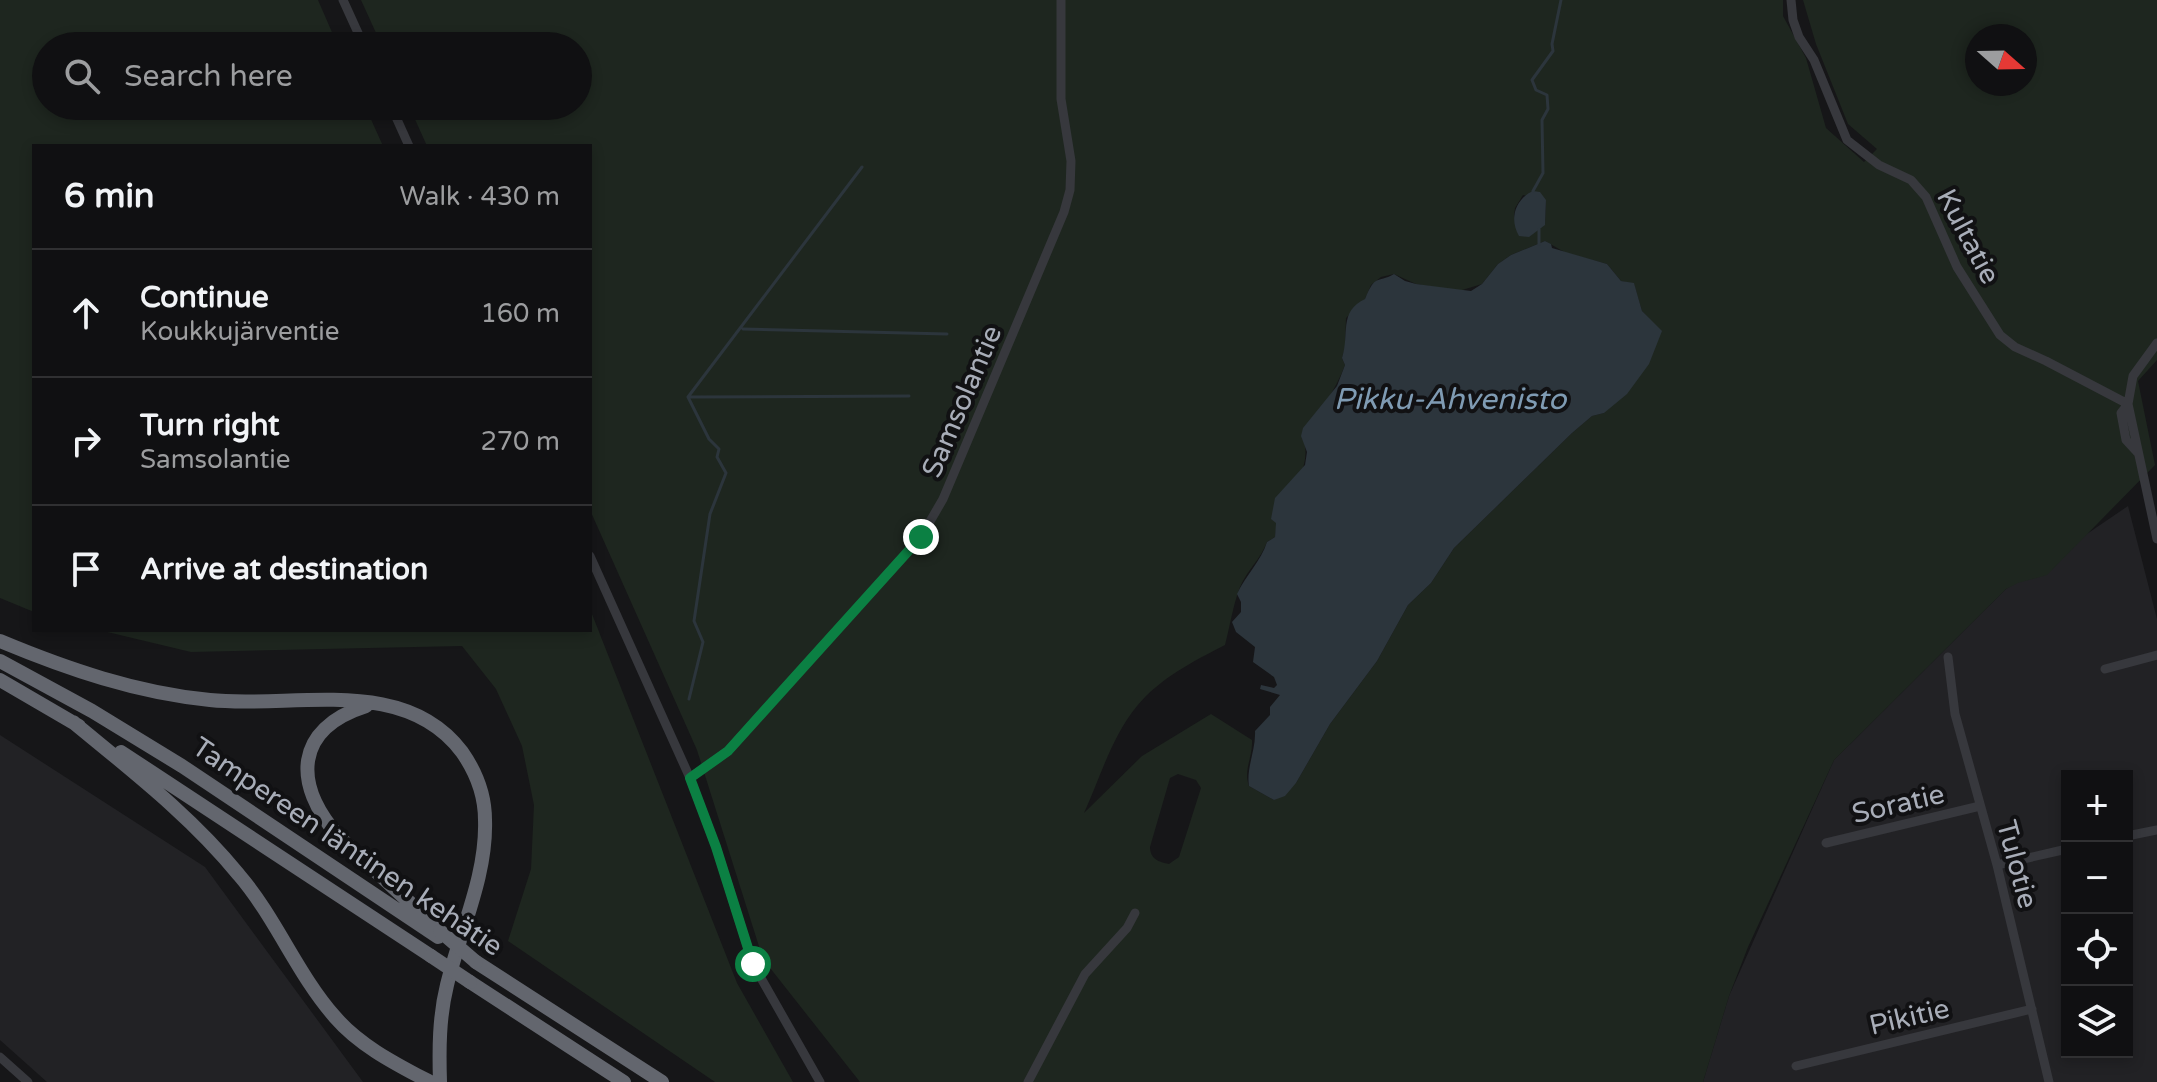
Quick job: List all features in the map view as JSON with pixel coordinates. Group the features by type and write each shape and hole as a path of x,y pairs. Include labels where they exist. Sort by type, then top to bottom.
{"highway":[{"path":"0,641 101,679 154,691 211,701 374,703 417,716 448,736 474,773 484,808 485,834 480,873 450,974 441,1018 440,1082"},
{"name":"Tampereen läntinen kehätie","path":"0,661 92,711 182,766 662,1082"},
{"name":"Tampereen läntinen kehätie","path":"0,680 173,784 624,1082"},
{"path":"374,703 337,718 320,734 309,761 308,782 324,820 439,934"},
{"path":"73,722 154,789 215,846 253,891 315,990 340,1022 383,1057 430,1082"}],"street":[{"path":"343,0 358,32"},
{"name":"Samsolantie","path":"690,778 728,751 921,537 943,499 1064,212 1070,190 1071,161 1061,99 1061,0"},
{"name":"Kultatie","path":"1791,0 1799,37 1814,60 1847,140 1879,165 1911,180 1926,197 1957,267 2000,335 2015,347 2128,404"},
{"path":"397,120 408,144"},
{"path":"2157,343 2133,376 2128,404 2121,413 2123,434 2138,453 2152,494 2157,539"},
{"path":"592,560 690,778 716,847 753,964 820,1082"},
{"path":"2105,669 2157,655"},
{"name":"Tulotie","path":"1948,657 1955,714 1997,865 2049,1082"},
{"name":"Soratie","path":"1826,843 1980,806"},
{"path":"2133,835 2157,830"},
{"path":"1997,865 2061,850"},
{"path":"1028,1082 1085,974 1127,928 1135,913"},
{"name":"Pikitie","path":"1796,1066 2032,1009"},
{"path":"0,1057 28,1082"}],"shaded area":[{"path":"0,0 318,0 332,32 32,32 32,120 371,120 382,144 32,144 32,611 0,598"},
{"path":"361,0 1783,0 1783,16 1806,58 1826,128 1864,162 1877,149 1848,124 1816,44 1803,0 2157,0 2157,360 2138,381 2155,465 2047,575 2006,589 1834,760 1748,947 1729,996 1703,1082 860,1082 763,959 697,750 592,514 592,144 426,144 415,120 592,120 592,32 376,32","holes":["1523,195 1546,200 1545,224 1529,236 1514,216 1515,208","1545,241 1566,253 1607,264 1621,281 1634,284 1642,311 1656,327 1604,413 1592,416 1572,433 1454,548 1431,583 1408,605 1377,661 1330,724 1296,783 1274,800 1249,786 1247,774 1252,740 1211,714 1142,756 1084,813 1113,744 1137,706 1167,679 1225,645 1240,587 1267,542 1275,537 1277,525 1304,466 1304,441 1345,365 1342,358 1346,318 1365,299 1371,285 1381,277 1394,274 1416,284 1459,291 1482,284 1498,264 1511,255","1178,774 1196,780 1201,788 1179,857 1169,864 1162,862 1156,859 1150,847 1170,778"]},
{"path":"2128,506 2157,619 2157,1082 1703,1082 1729,996 1834,760 2006,589"},
{"path":"592,614 737,983 793,1082 715,1082 508,941 531,869 534,805 522,746 496,689 462,646 191,652 107,632 592,632"},
{"path":"0,735 205,867 363,1082 47,1082 0,1040"}],"water":[{"path":"1533,191 1540,192 1546,200 1545,225 1529,237 1519,236 1514,216 1518,204"},
{"name":"Pikku-Ahvenisto","path":"1545,241 1552,248 1607,264 1621,281 1634,283 1642,311 1662,331 1649,364 1627,394 1572,433 1454,548 1431,583 1408,605 1377,661 1330,724 1296,783 1285,796 1274,800 1249,786 1249,772 1255,731 1270,715 1270,707 1280,695 1260,689 1261,685 1274,688 1277,685 1274,677 1253,662 1255,647 1236,632 1232,622 1241,612 1237,594 1267,542 1275,537 1276,523 1271,519 1275,498 1305,465 1307,452 1301,436 1303,428 1337,386 1345,365 1342,358 1351,310 1365,299 1374,282 1394,274 1416,284 1471,291 1511,255"}],"waterway":[{"path":"1533,191 1543,173 1542,120 1548,109 1547,95 1536,90 1532,80 1553,51 1561,0"},
{"path":"688,397 862,167"},
{"path":"1539,229 1539,244"},
{"path":"743,329 947,334"},
{"path":"688,397 909,396"},
{"path":"688,397 709,439 719,449 717,457 726,473 710,514 694,621 703,642 689,699"}],"route":[{"path":"753,964 716,847 690,778 728,751 921,537"}]}
